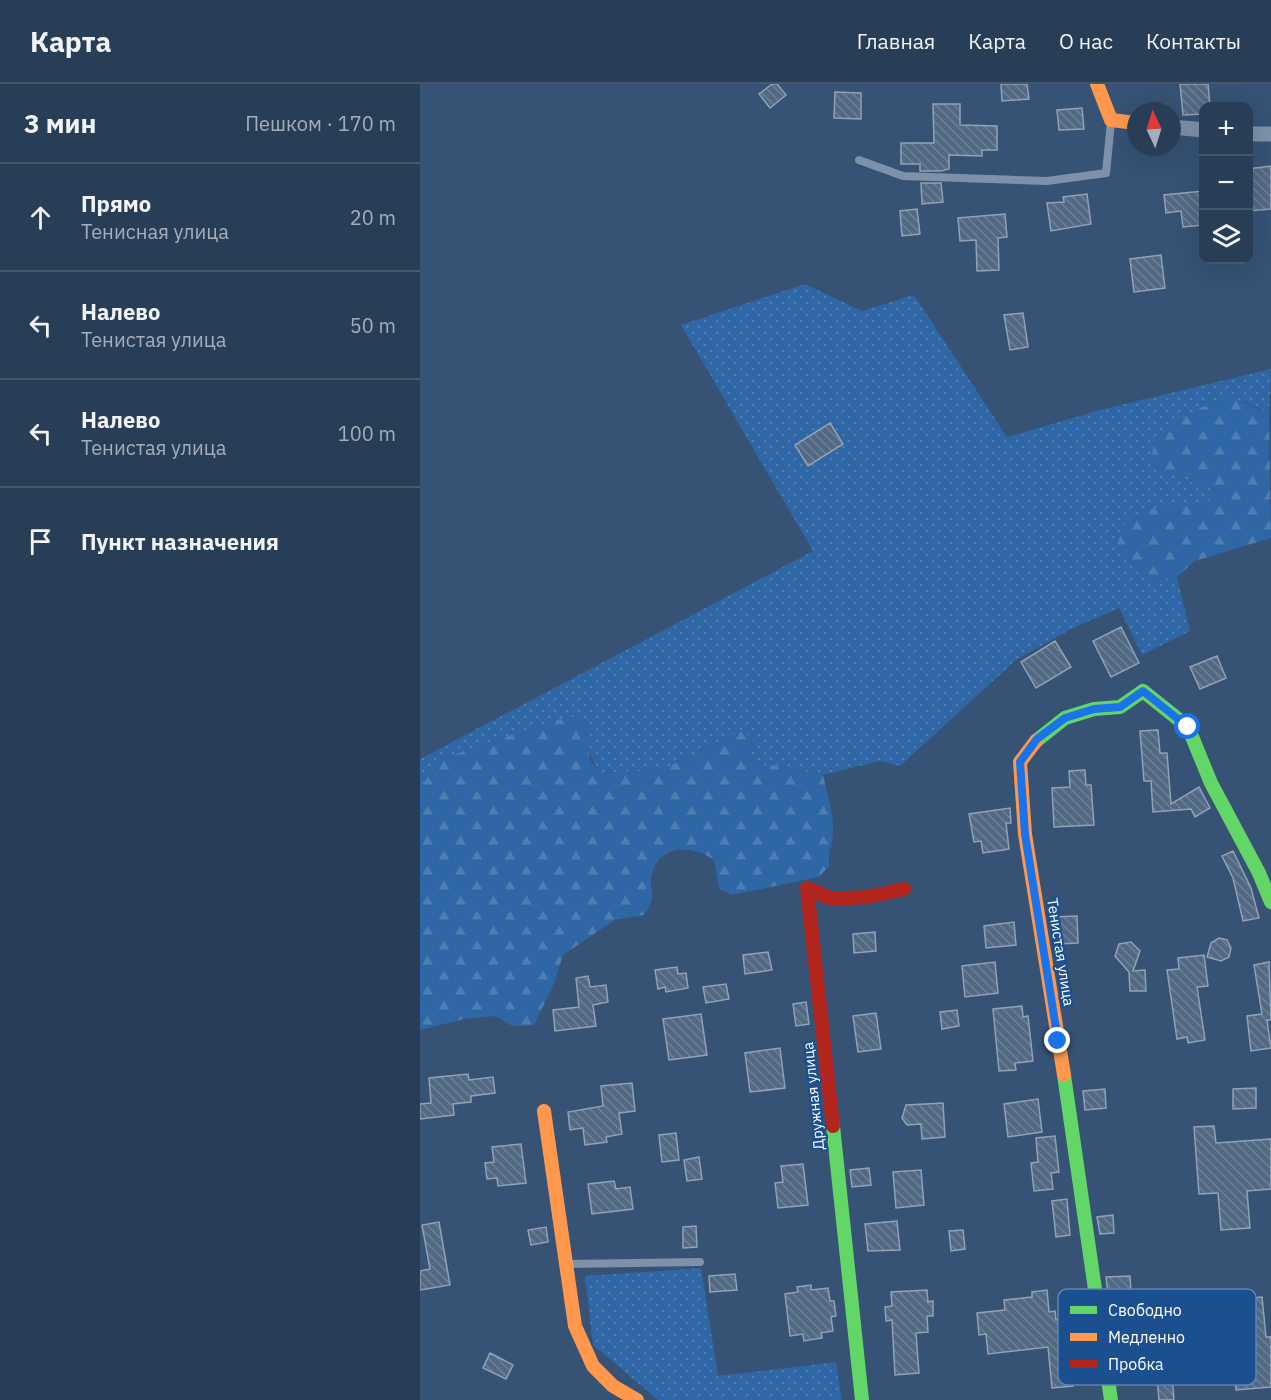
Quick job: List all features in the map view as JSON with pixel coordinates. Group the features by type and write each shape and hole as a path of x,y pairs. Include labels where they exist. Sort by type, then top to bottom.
{"street":[{"path":"1097,84 1111,120 1127,122"},
{"path":"1181,128 1199,130"},
{"path":"1253,134 1271,134"},
{"name":"Тенистая улица","path":"1094,1289 1050,977 1025,834 1020,762 1037,739 1065,718 1094,709 1120,707 1143,691 1188,727 1211,783 1265,867"},
{"path":"1265,867 1271,902"},
{"name":"Дружная улица","path":"862,1400 807,888 832,899 867,897 904,889"},
{"path":"544,1111 564,1264 575,1326 593,1366 613,1386 637,1400"},
{"name":"Тенистая улица","path":"1109,1385 1111,1400"}],"lane":[{"path":"859,160 903,176 1047,181 1106,173 1111,120"},
{"path":"564,1264 700,1262"}],"green space":[{"path":"805,284 862,311 914,295 1007,437 1104,409 1271,369 1269,414 1244,401 1211,403 1161,434 1180,478 1204,483 1216,490 1212,501 1190,505 1118,547 1143,574 1153,580 1177,577 1190,631 1142,655 1119,608 1073,628 1016,660 900,766 879,761 823,775 773,765 758,768 749,756 743,731 661,770 601,773 592,759 586,732 578,717 563,718 447,757 420,786 420,759 813,551 681,325"},
{"path":"1233,397 1269,414 1271,538 1195,561 1177,577 1153,580 1143,574 1118,547 1121,532 1128,521 1153,509 1212,501 1216,490 1166,471 1152,455 1155,441 1160,434 1190,413 1214,402"},
{"path":"578,717 588,730 590,760 601,773 661,770 743,731 754,741 749,756 758,768 773,765 823,775 833,826 829,866 819,877 732,895 719,889 714,860 689,850 672,851 658,861 653,870 651,901 644,915 615,920 563,955 554,984 534,1025 512,1026 496,1016 464,1019 420,1030 420,786 447,757 563,718"},
{"path":"701,1268 718,1376 836,1362 842,1400 658,1400 593,1345 585,1276"}],"building":[{"path":"772,84 777,84 786,95 770,108 759,94"},
{"path":"1001,84 1027,84 1029,99 1002,101"},
{"path":"1180,84 1208,84 1210,102 1199,102 1199,114 1183,115"},
{"path":"835,92 861,93 861,119 834,118"},
{"path":"933,104 960,104 960,125 997,126 997,150 982,150 982,156 949,155 949,169 941,171 920,171 920,164 901,164 901,143 934,143"},
{"path":"1082,108 1084,129 1059,130 1057,110"},
{"path":"1271,166 1271,209 1253,211 1253,168"},
{"path":"921,183 941,183 943,202 922,204"},
{"path":"1199,191 1199,225 1183,227 1181,211 1166,213 1164,195"},
{"path":"1087,194 1091,224 1051,231 1047,203 1064,202 1063,197"},
{"path":"917,209 920,234 902,236 900,211"},
{"path":"1005,214 1007,237 998,238 999,270 977,271 976,240 960,241 958,218"},
{"path":"1161,255 1165,288 1134,292 1130,259"},
{"path":"1023,313 1028,347 1010,350 1004,315"},
{"path":"830,423 843,444 808,466 795,445"},
{"path":"1121,627 1139,663 1111,677 1093,641"},
{"path":"1055,641 1071,667 1036,688 1021,662"},
{"path":"1217,656 1226,678 1200,689 1190,667"},
{"path":"1158,730 1160,753 1167,753 1171,804 1199,787 1210,808 1195,817 1191,809 1153,812 1151,781 1144,781 1140,731"},
{"path":"1085,770 1086,785 1091,785 1094,825 1054,827 1052,788 1070,787 1069,771"},
{"path":"1010,808 1011,823 1006,823 1009,849 983,853 981,841 974,842 969,814"},
{"path":"1233,851 1251,888 1259,918 1243,921 1233,878 1222,856"},
{"path":"1077,916 1078,943 1057,944 1053,917"},
{"path":"1014,922 1016,945 986,948 984,926"},
{"path":"875,932 876,951 854,953 853,934"},
{"path":"1219,938 1227,940 1231,948 1229,957 1221,961 1207,957 1211,943"},
{"path":"1131,942 1140,951 1133,971 1145,970 1146,991 1130,991 1129,972 1115,956 1119,944"},
{"path":"768,952 772,970 745,974 743,955"},
{"path":"1204,955 1208,986 1197,987 1205,1040 1188,1043 1187,1037 1177,1039 1167,970 1179,969 1178,958"},
{"path":"995,962 998,993 965,997 962,966"},
{"path":"1269,962 1271,1020 1267,1020 1271,1048 1251,1051 1247,1016 1262,1014 1254,965"},
{"path":"677,967 678,974 686,973 688,988 666,992 665,987 658,989 655,970"},
{"path":"588,976 590,987 606,985 608,1002 593,1005 596,1026 555,1031 553,1010 579,1007 576,978"},
{"path":"726,984 729,999 706,1003 703,987"},
{"path":"806,1002 809,1024 796,1026 793,1004"},
{"path":"1022,1006 1023,1017 1028,1016 1033,1061 1015,1063 1016,1070 999,1071 993,1009"},
{"path":"957,1010 959,1026 942,1029 940,1012"},
{"path":"876,1013 881,1049 858,1052 853,1016"},
{"path":"701,1014 707,1055 669,1060 663,1019"},
{"path":"780,1048 785,1088 750,1092 745,1053"},
{"path":"468,1074 469,1080 493,1077 495,1093 471,1096 471,1102 453,1104 454,1115 420,1119 420,1104 431,1103 429,1078"},
{"path":"632,1083 635,1111 619,1113 622,1134 606,1137 607,1142 585,1145 583,1128 570,1130 568,1112 603,1106 601,1086"},
{"path":"1256,1088 1256,1108 1233,1109 1233,1089"},
{"path":"1105,1089 1106,1108 1085,1110 1083,1091"},
{"path":"1038,1099 1042,1132 1008,1137 1004,1104"},
{"path":"943,1103 945,1137 922,1139 921,1124 907,1125 902,1118 906,1105"},
{"path":"1214,1126 1216,1143 1271,1139 1271,1189 1247,1191 1250,1228 1221,1230 1218,1193 1199,1194 1194,1127"},
{"path":"676,1133 679,1160 662,1162 659,1135"},
{"path":"1055,1136 1059,1172 1051,1173 1053,1189 1034,1191 1031,1163 1038,1162 1036,1138"},
{"path":"521,1144 526,1183 498,1186 497,1178 487,1179 485,1163 494,1162 492,1147"},
{"path":"699,1157 702,1179 687,1181 684,1160"},
{"path":"803,1164 808,1205 778,1208 775,1183 783,1182 781,1166"},
{"path":"869,1168 871,1185 852,1187 850,1170"},
{"path":"921,1170 924,1205 896,1208 893,1172"},
{"path":"614,1181 616,1189 630,1187 633,1209 592,1214 588,1184"},
{"path":"1067,1199 1070,1235 1056,1237 1052,1201"},
{"path":"1113,1215 1114,1233 1100,1234 1097,1217"},
{"path":"897,1221 900,1250 868,1251 865,1224"},
{"path":"439,1222 450,1285 420,1290 420,1271 430,1269 422,1225"},
{"path":"696,1226 697,1247 683,1248 683,1227"},
{"path":"546,1227 548,1242 531,1245 528,1230"},
{"path":"963,1230 965,1249 951,1251 949,1231"},
{"path":"735,1274 737,1290 710,1292 709,1276"},
{"path":"1130,1276 1131,1289 1108,1289 1106,1277"},
{"path":"811,1285 811,1290 828,1288 830,1301 834,1301 836,1316 831,1317 833,1331 821,1333 822,1338 804,1341 803,1334 790,1336 785,1294 798,1292 797,1287"},
{"path":"927,1290 928,1302 933,1301 933,1316 927,1316 928,1332 916,1333 919,1373 895,1375 892,1320 886,1321 885,1307 892,1306 891,1292"},
{"path":"1047,1290 1049,1312 1055,1311 1056,1320 1058,1320 1058,1385 1073,1386 1052,1388 1048,1347 988,1354 986,1334 979,1335 977,1313 1005,1310 1004,1300 1032,1297 1032,1292"},
{"path":"1262,1297 1266,1337 1271,1337 1271,1387 1236,1390 1235,1385 1256,1385 1256,1298"},
{"path":"490,1353 513,1365 506,1379 483,1368"},
{"path":"1158,1385 1173,1385 1174,1400 1159,1400"}],"traffic: fast":[{"path":"1036,741 1065,718 1094,709 1120,707 1143,691 1188,727 1211,783 1259,873 1271,902"},
{"path":"1064,1075 1095,1289"},
{"path":"833,1126 862,1400"},
{"path":"1109,1385 1111,1400"}],"traffic: slow":[{"path":"1097,84 1111,120 1127,122"},
{"path":"1036,741 1020,762 1025,834 1064,1075"},
{"path":"544,1111 575,1326 593,1366 613,1386 637,1400"}],"traffic: jam":[{"path":"833,1126 807,888 832,899 867,897 904,889"}],"route":[{"path":"1058,1041 1050,977 1025,834 1020,762 1037,739 1065,718 1094,709 1120,707 1143,691 1188,727"}]}
